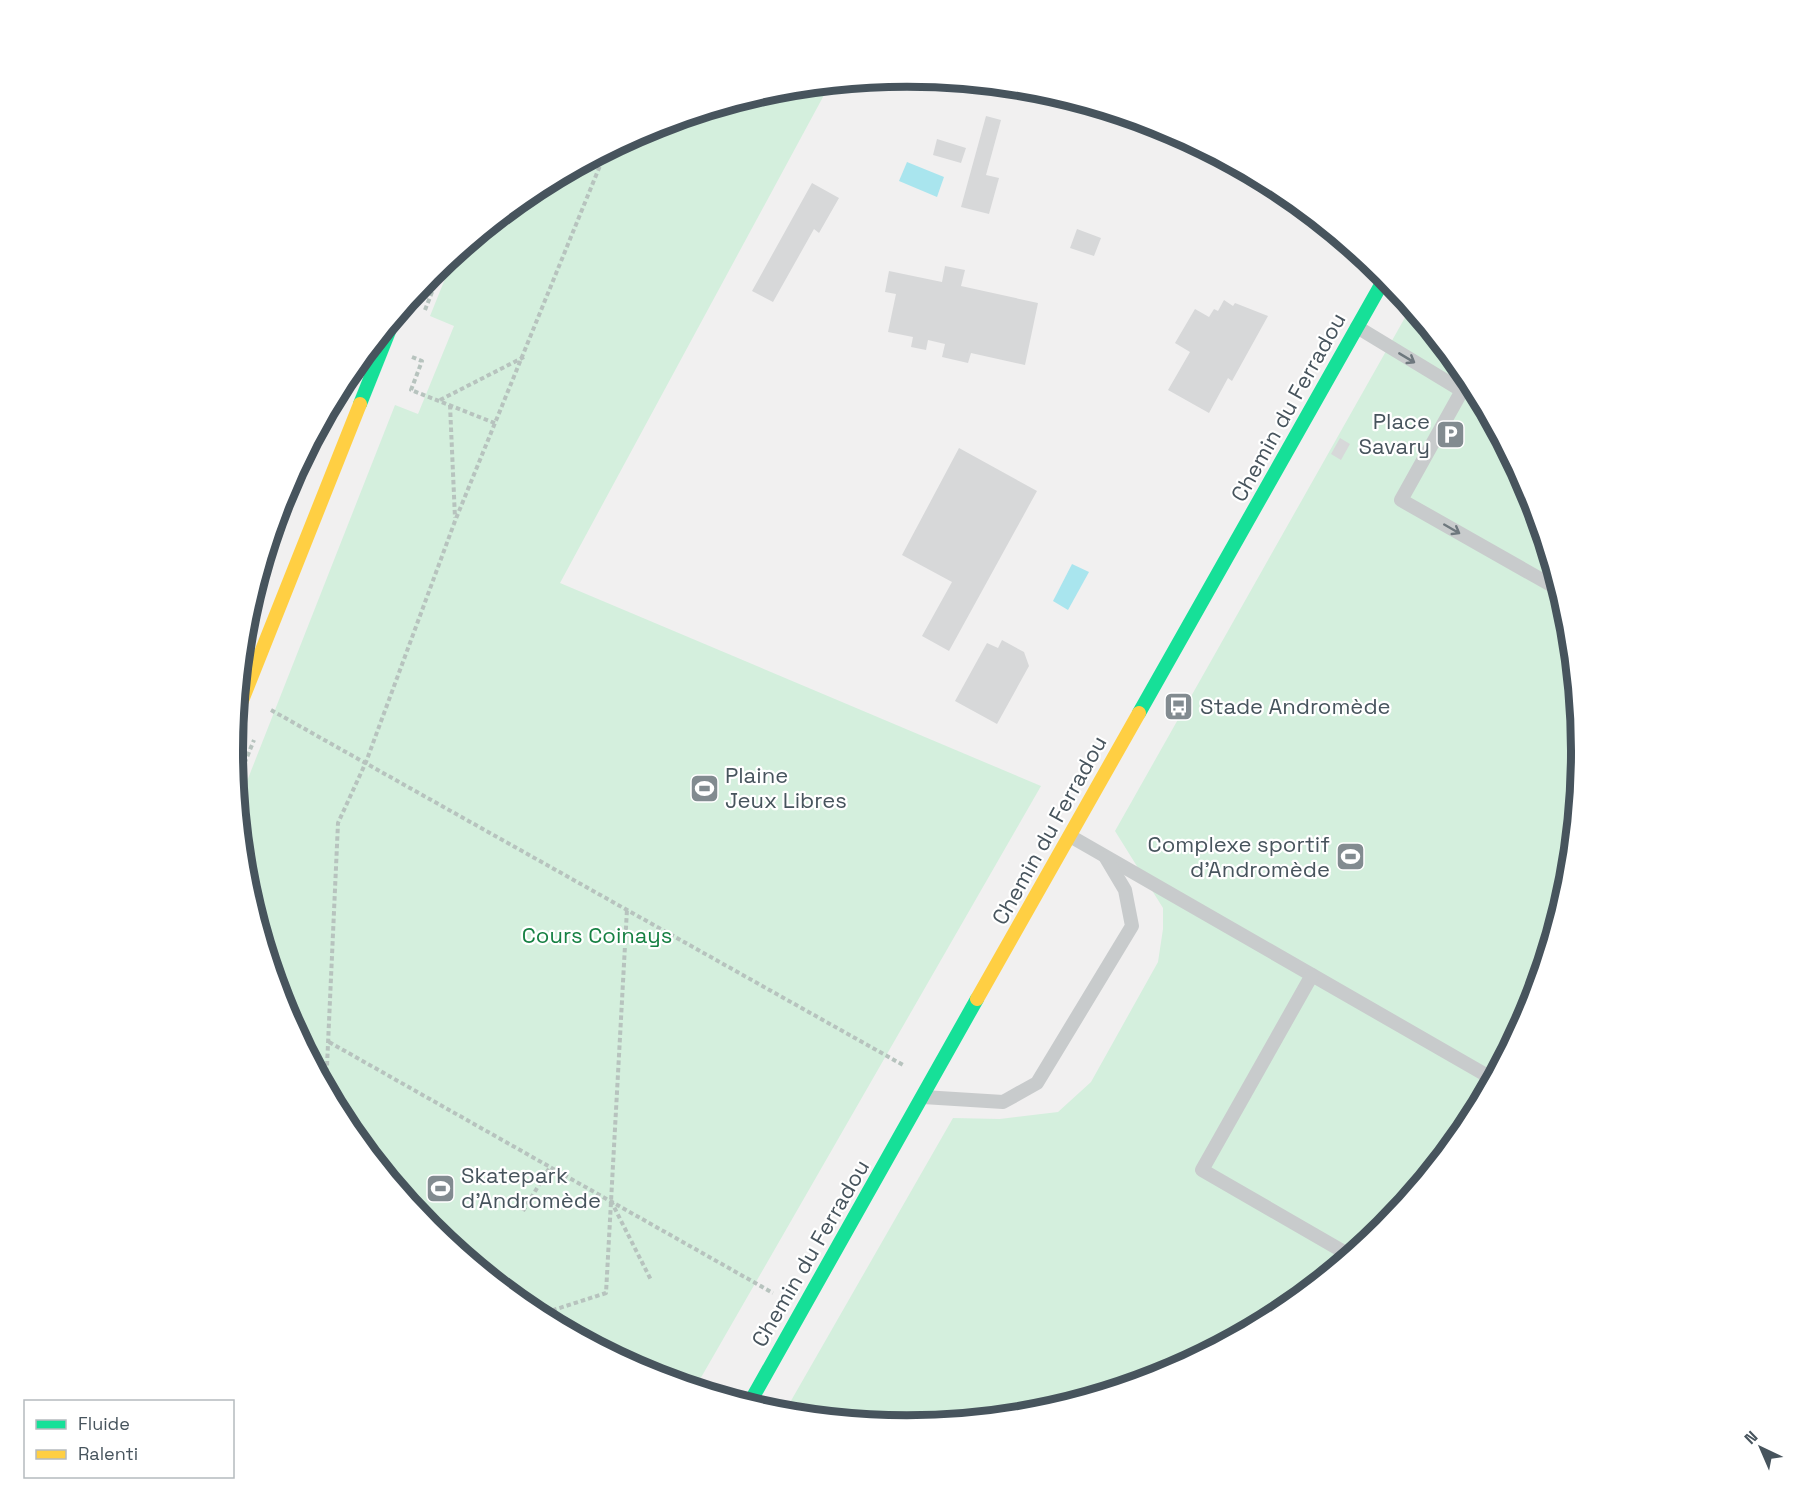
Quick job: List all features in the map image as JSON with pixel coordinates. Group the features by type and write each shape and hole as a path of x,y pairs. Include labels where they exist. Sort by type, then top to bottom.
{"street":[{"name":"Chemin du Ferradou","path":"753,1396 1381,285"},
{"path":"247,687 385,342"}],"lane":[{"path":"1357,327 1461,390"},
{"path":"1463,387 1401,500 1550,585"},
{"path":"1070,836 1487,1076"},
{"path":"923,1097 1003,1102 1037,1083 1132,926 1125,890 1106,857"},
{"path":"1312,975 1202,1170 1343,1252"}],"path":[{"path":"327,1073 338,823 366,762 455,521 497,424 602,162"},
{"path":"423,315 435,284"},
{"path":"439,401 524,356"},
{"path":"414,358 422,361 411,390 497,424"},
{"path":"450,405 455,521"},
{"path":"246,695 933,1080"},
{"path":"550,1310 606,1293 627,909"},
{"path":"329,1042 774,1293"},
{"path":"523,1211 550,1167"},
{"path":"611,1201 651,1280"}],"green space":[{"name":"Cours Coinays","path":"825,92 560,583 1041,786 699,1381 614,1347 575,1326 503,1278 438,1221 381,1155 355,1120 332,1083 294,1005 266,923 249,838 245,787 395,405 418,414 454,326 430,316 448,272 503,224 576,176 614,155 694,122 778,100"},
{"name":"Complexe sportif d'Andromède","path":"1408,315 1460,382 1503,457 1521,497 1549,579 1566,664 1572,751 1566,838 1559,881 1549,923 1521,1005 1483,1083 1460,1120 1434,1155 1377,1221 1312,1278 1239,1326 1201,1347 1121,1380 1037,1402 994,1409 951,1414 864,1414 789,1404 953,1118 1000,1119 1058,1112 1091,1082 1158,962 1163,929 1163,908 1115,831"}],"water":[{"path":"907,162 944,177 937,197 899,181"},
{"path":"1072,564 1089,572 1068,610 1053,601"}],"building":[{"path":"986,116 1001,120 986,175 999,178 989,214 961,207"},
{"path":"937,139 966,148 961,163 933,155"},
{"path":"812,183 839,198 819,233 814,229 773,302 752,291"},
{"path":"1077,229 1101,238 1094,256 1070,248"},
{"path":"945,266 965,270 961,286 1038,303 1025,365 971,353 968,363 942,357 945,344 928,340 926,350 911,347 913,337 888,332 896,294 885,292 889,271 942,282"},
{"path":"1224,300 1233,306 1235,303 1268,316 1232,381 1228,378 1209,413 1168,390 1190,352 1175,343 1195,309 1209,317 1214,309 1218,311"},
{"path":"1340,438 1350,444 1341,460 1331,454"},
{"path":"959,448 1037,491 949,651 922,636 952,582 902,555"},
{"path":"1002,640 1024,652 1029,666 997,724 955,701 987,643 998,648"}],"traffic: fast":[{"path":"1139,713 1381,285"},
{"path":"360,404 385,342"},
{"path":"753,1396 977,999"}],"traffic: slow":[{"path":"247,688 360,404"},
{"path":"977,999 1139,713"}],"place":[{"name":"Place Savary","path":"1451,434"},
{"name":"Stade Andromède","path":"1179,706"},
{"name":"Plaine Jeux Libres","path":"704,788"},
{"name":"Complexe sportif d'Andromède","path":"1351,857"},
{"name":"Skatepark d'Andromède","path":"440,1188"}]}
